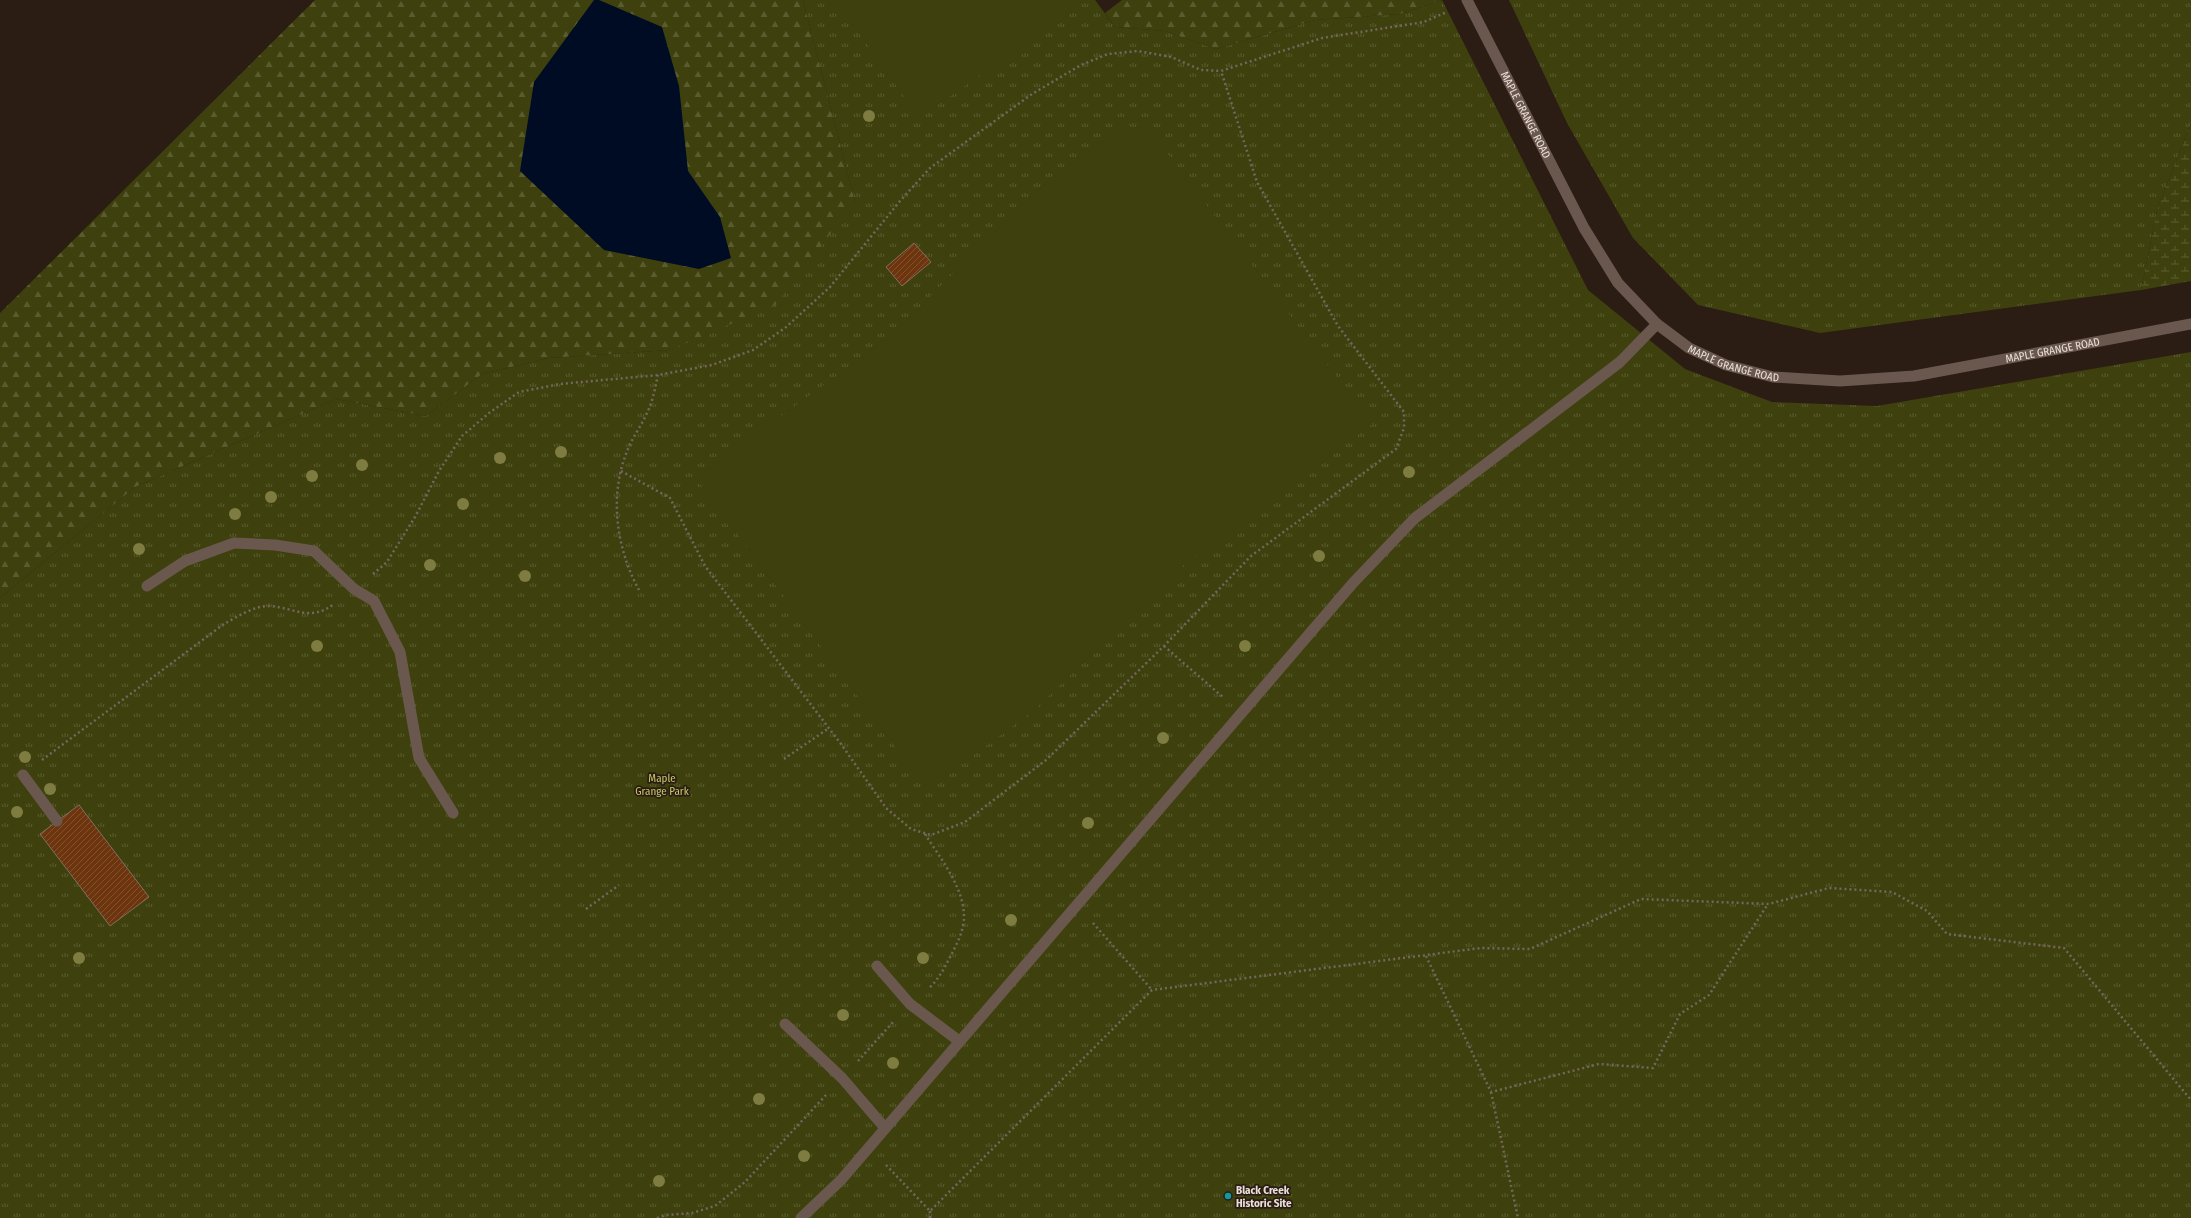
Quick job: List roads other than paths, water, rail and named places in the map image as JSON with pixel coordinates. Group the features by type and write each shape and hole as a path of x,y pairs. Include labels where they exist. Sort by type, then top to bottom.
{"street":[{"name":"MAPLE GRANGE ROAD","path":"1467,1 1584,228 1618,283 1657,324 1689,348 1726,365 1773,377 1840,381 1914,376 2191,324"},
{"path":"801,1218 840,1180 869,1147 1240,713 1353,583 1415,518 1620,362 1657,324"},
{"path":"147,586 185,561 234,543 275,545 314,551 354,589 374,600 400,652 419,758 453,813"},
{"path":"23,775 57,821"},
{"path":"877,966 910,1004 959,1041"},
{"path":"785,1024 842,1078 885,1128"}],"water":[{"path":"594,0 599,0 662,27 679,86 688,171 720,217 731,258 699,269 604,250 520,171 534,82"}],"place":[{"name":"Black Creek Historic Site","path":"1228,1196"}],"park label":[{"name":"Maple Grange Park","path":"662,784"}]}
